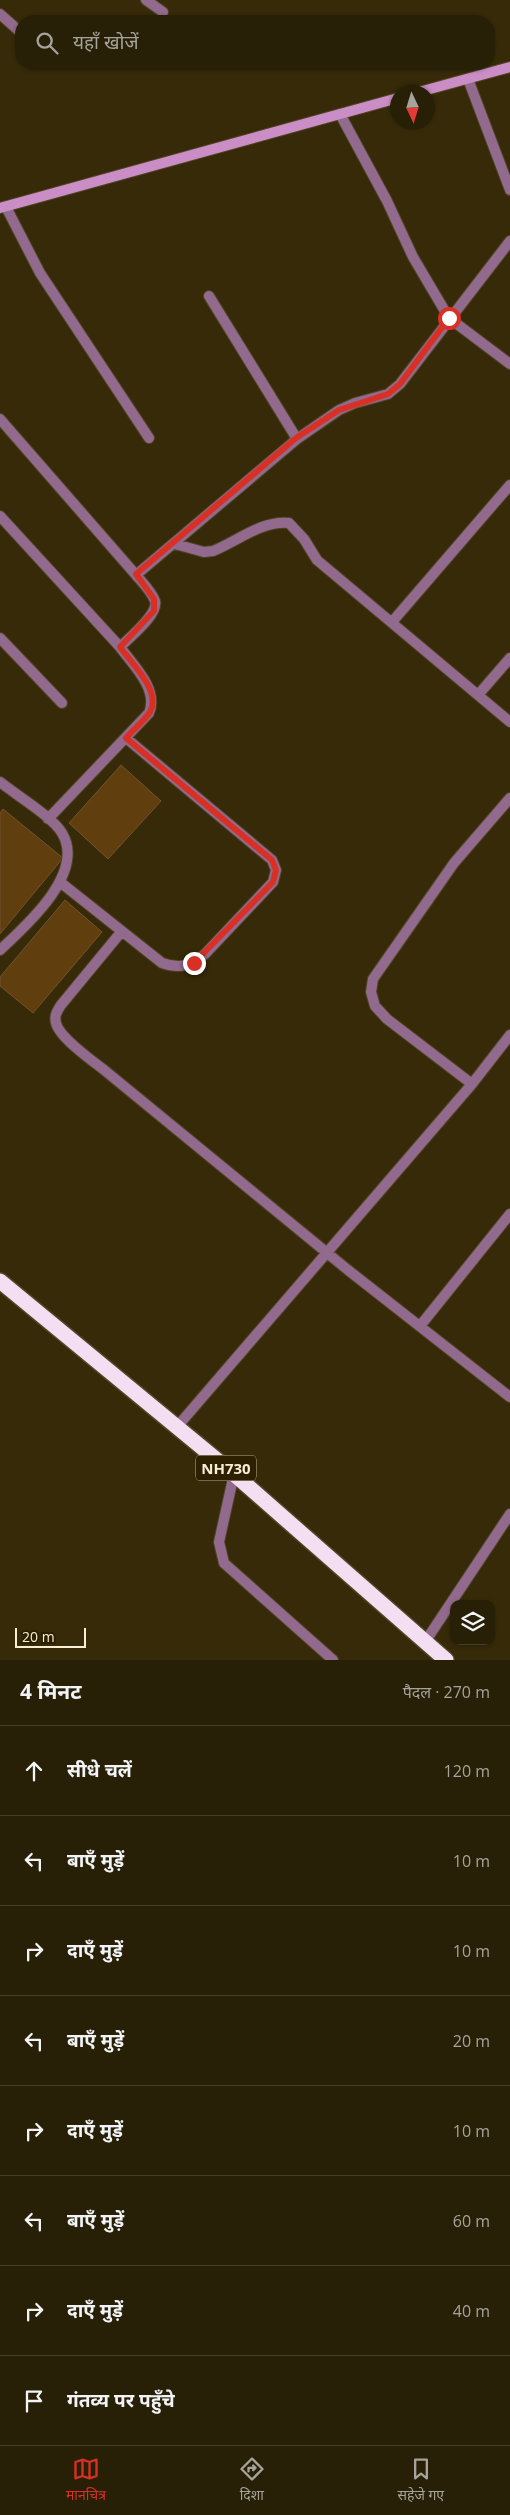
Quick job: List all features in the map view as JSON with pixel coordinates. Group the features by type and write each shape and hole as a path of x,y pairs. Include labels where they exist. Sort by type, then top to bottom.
{"highway":[{"name":"NH730","path":"0,1281 234,1474 446,1660"}],"main road":[{"path":"435,88 510,67"},
{"path":"3,208 390,100"}],"street":[{"path":"146,0 163,12"},
{"path":"0,14 15,27"},
{"path":"468,79 510,190"},
{"path":"340,114 413,257 449,318 510,364"},
{"path":"3,208 40,273 149,438"},
{"path":"136,574 175,544 296,438 339,410 388,394 400,384 510,241"},
{"path":"209,296 296,438"},
{"path":"0,419 136,574 154,599 154,611 120,647"},
{"path":"392,622 510,485"},
{"path":"0,516 120,647 147,684 152,696 153,704 149,713 48,819"},
{"path":"175,544 204,552 214,551 267,524 289,523 304,539 316,560 510,722"},
{"path":"0,638 62,703"},
{"path":"478,695 510,658"},
{"path":"60,882 162,963 185,967 194,963 205,954 273,882 276,870 272,860 126,738"},
{"path":"0,782 62,832 69,861 60,882 16,936 0,950"},
{"path":"472,1084 387,1019 375,1006 371,992 374,979 386,959 454,863 510,798"},
{"path":"122,932 61,1005 55,1016 56,1025 74,1046 328,1253 510,1396"},
{"path":"176,1428 472,1084 510,1035"},
{"path":"420,1326 510,1214"},
{"path":"234,1474 219,1542 224,1563 333,1660"},
{"path":"425,1642 510,1514"}],"building":[{"path":"121,765 161,801 108,859 69,823"},
{"path":"3,809 63,858 0,934 0,813"},
{"path":"65,900 102,932 33,1013 0,986 0,977"}],"route":[{"path":"194,963 262,895 273,882 276,870 272,860 126,738 149,713 153,704 147,684 120,647 154,611 154,599 136,574 175,544 296,438 339,410 355,403 388,394 400,384 449,318"}]}
